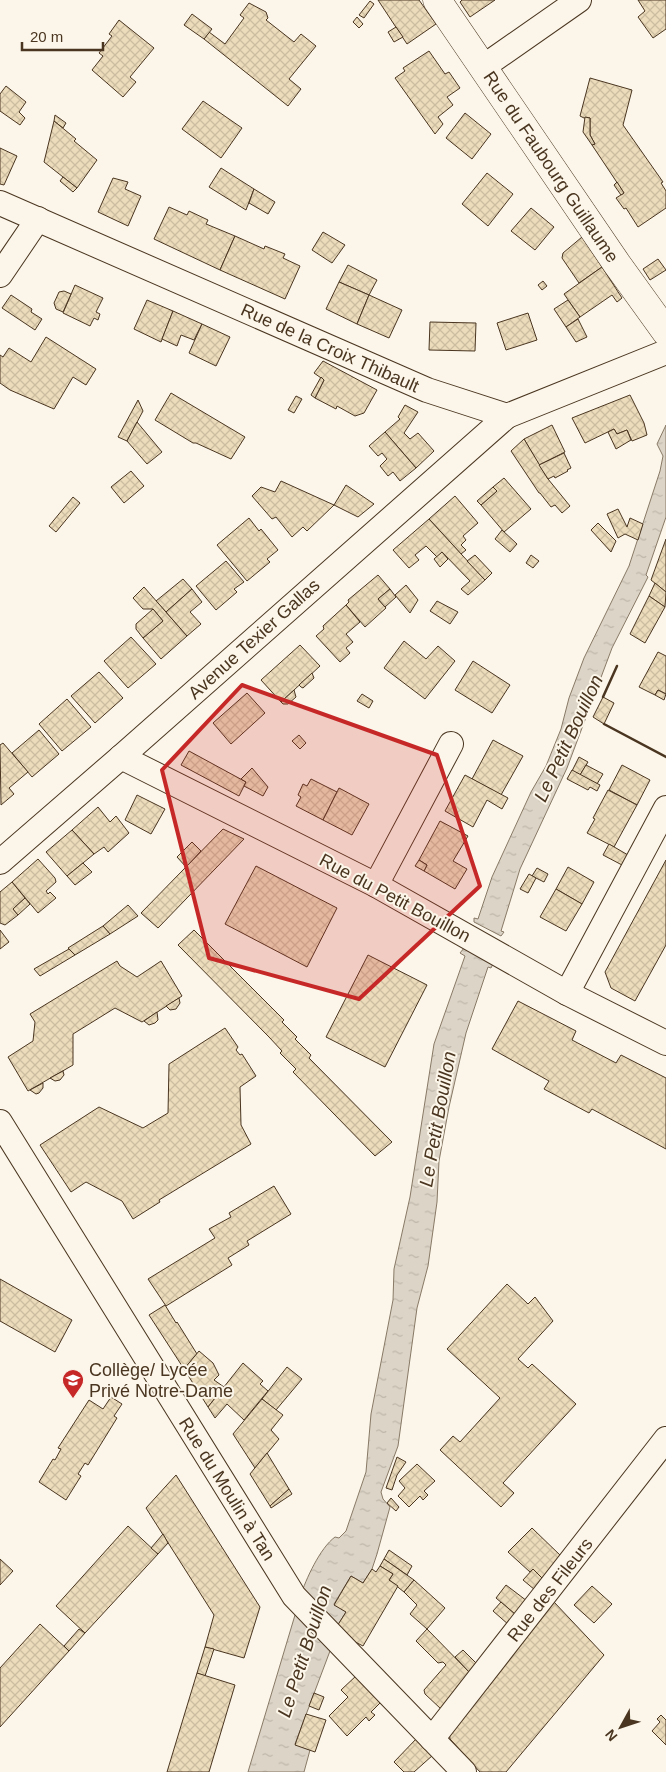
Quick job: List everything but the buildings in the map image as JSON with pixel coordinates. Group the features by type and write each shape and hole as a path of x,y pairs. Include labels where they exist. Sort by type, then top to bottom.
{"street":[{"name":"Rue du Faubourg Guillaume","path":"437,0 622,271 666,332"},
{"path":"483,67 578,0"},
{"name":"Rue de la Croix Thibault","path":"0,203 428,390 507,416"},
{"path":"0,275 38,219"},
{"path":"507,416 666,352"},
{"name":"Avenue Texier Gallas","path":"0,862 507,416"},
{"path":"376,885 451,744"},
{"name":"Rue du Petit Bouillon","path":"121,757 376,885 567,992 666,1043"},
{"path":"567,992 666,808"},
{"name":"Rue du Moulin à Tan","path":"0,1122 294,1596 464,1772"},
{"name":"Rue des Fileurs","path":"432,1739 666,1439"}],"highlighted area":[{"path":"242,685 437,755 480,886 359,999 209,958 162,770"}],"water":[{"name":"Le Petit Bouillon","path":"666,425 666,517 646,575 648,577 612,648 567,768 520,869 501,931 504,932 501,936 474,922 474,918 478,919 492,877 531,792 546,766 561,729 569,698 584,658 629,566 660,471 663,456 657,444"},
{"name":"Le Petit Bouillon","path":"464,948 493,964 491,968 488,967 466,1033 449,1107 439,1161 437,1202 428,1266 417,1308 398,1446 381,1492 383,1499 390,1507 372,1569 363,1583 351,1576 334,1604 346,1612 334,1631 300,1597 310,1573 324,1548 335,1537 339,1538 346,1531 366,1472 371,1414 393,1300 394,1269 410,1197 434,1044 465,956 460,953"},
{"name":"Le Petit Bouillon","path":"298,1605 333,1643 295,1744 310,1750 304,1772 248,1772"}],"wall":[{"path":"603,697 617,666"},
{"path":"604,724 666,757"}],"place":[{"name":"Collège/ Lycée Privé Notre-Dame","path":"73,1399"}]}
